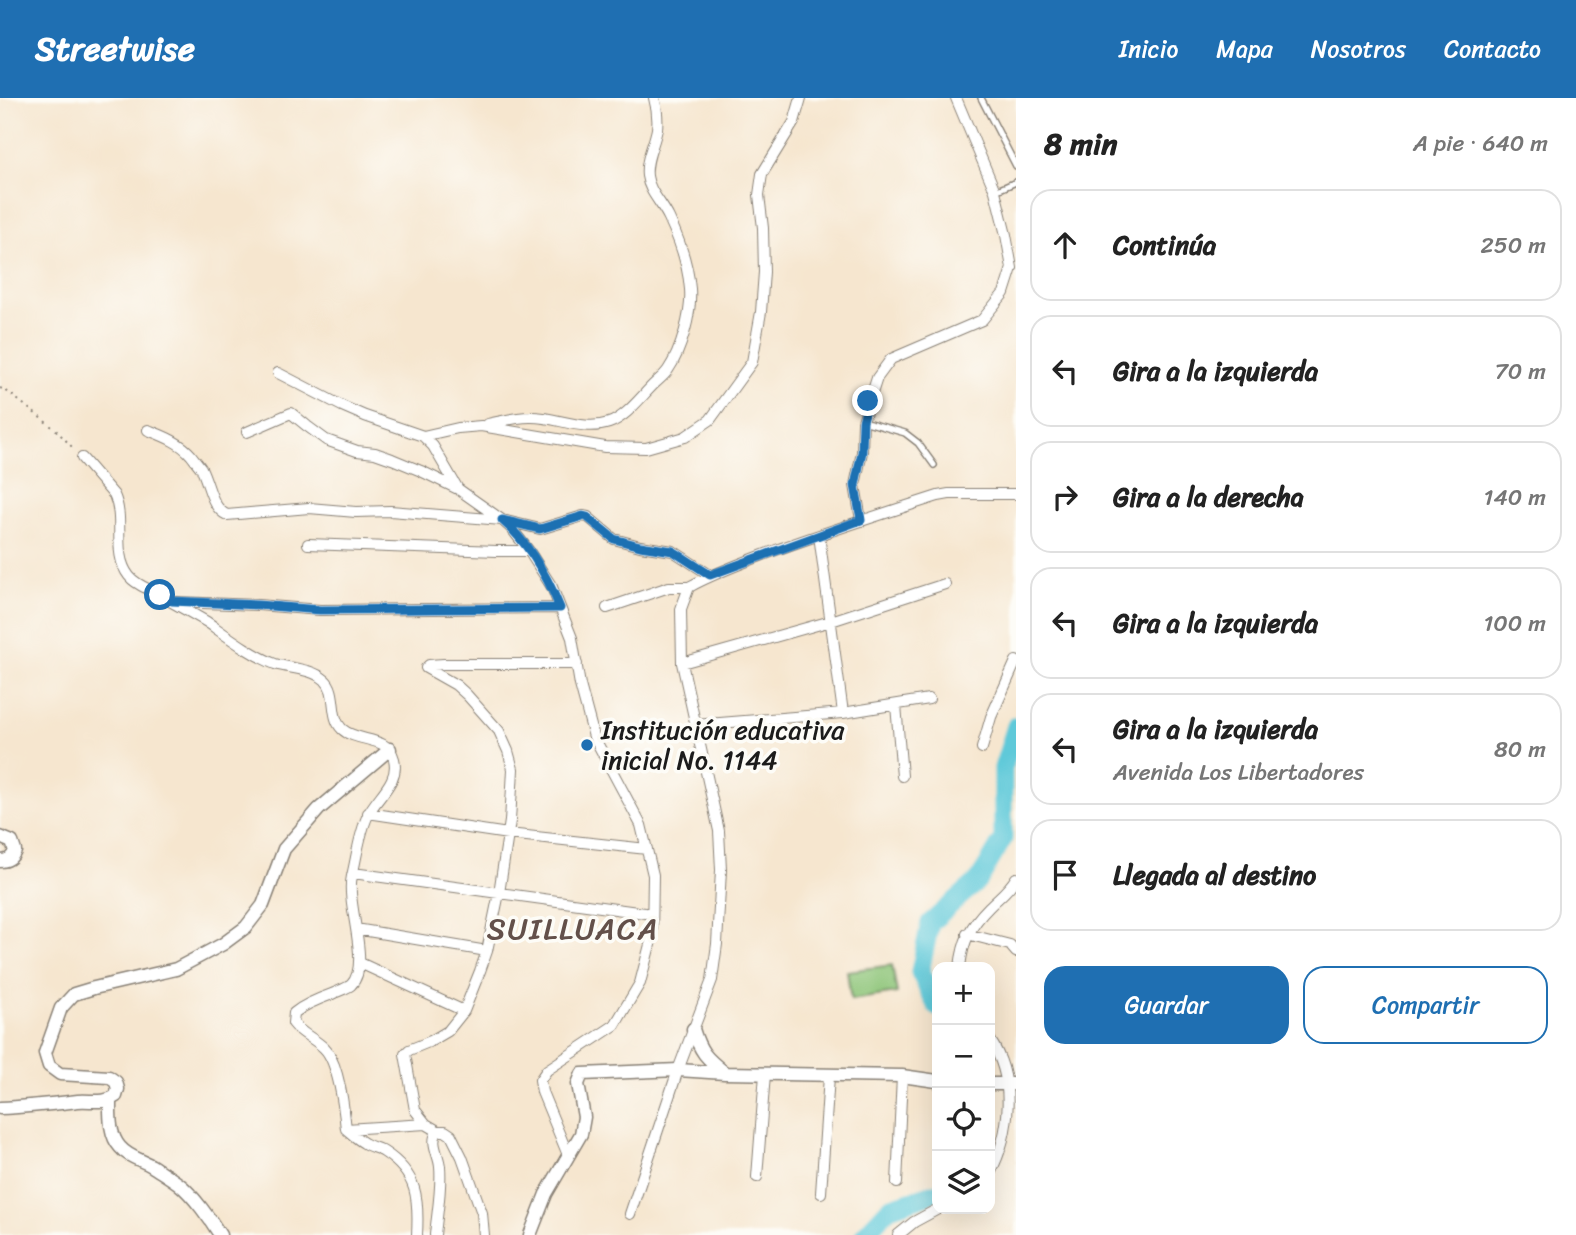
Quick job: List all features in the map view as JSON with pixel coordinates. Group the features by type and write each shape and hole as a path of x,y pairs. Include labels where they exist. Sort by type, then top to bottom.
{"street":[{"path":"423,436 531,416 587,425 612,422 667,370 680,344 689,311 690,290 684,259 668,217 649,186 646,172 657,129 654,98"},
{"path":"481,426 605,447 646,448 685,437 710,420 752,362 761,312 764,272 759,195 762,174 794,122 801,98"},
{"path":"861,520 855,485 862,452 863,421 877,377 891,359 982,320 1004,293 1012,268 995,191 956,98"},
{"path":"278,373 365,416 423,436 433,446 458,489"},
{"path":"247,432 291,413 316,433 337,445 392,459 458,489 512,529 552,587 572,638 580,685 594,737 641,825 653,875 652,937 640,984 615,1025 547,1070 540,1080 542,1092 568,1155"},
{"path":"148,430 188,452 200,468 215,503 221,512 228,515 309,508 356,512 414,512 502,520 540,529 583,516 614,539 673,551 710,575"},
{"path":"82,458 117,502 120,515 120,555 125,570 135,582 172,601 233,641 274,663 316,674 327,682 341,728 355,737 375,740 390,749 395,770 391,781 368,813 351,882 360,963 355,979 350,987 303,1006 294,1013 293,1023 299,1031 326,1049 333,1062 346,1129 365,1144 383,1151 403,1168 417,1192 417,1235"},
{"path":"607,608 669,587 689,587 710,575 819,535 938,496 1016,494"},
{"path":"819,535 843,713"},
{"path":"309,544 529,551"},
{"path":"682,663 831,621 945,584"},
{"path":"630,1214 678,1070 712,980 717,944 721,870 719,831 682,663 681,610 689,587"},
{"path":"172,601 320,610 560,608"},
{"path":"982,748 991,717 1016,661"},
{"path":"484,1235 482,1213 451,1135 426,1124 415,1110 405,1054 448,1031 464,1011 487,951 508,834 513,769 499,731 456,685 426,668 429,665 444,664 577,664"},
{"path":"695,725 843,713 929,699"},
{"path":"896,705 902,776"},
{"path":"0,1108 33,1107 82,1100 101,1102 116,1096 116,1082 109,1077 60,1074 49,1066 45,1052 61,1008 74,994 176,969 223,944 246,927 263,905 284,849 319,809 390,749"},
{"path":"368,813 508,834 647,849"},
{"path":"0,837 12,842 15,851 12,857 0,861"},
{"path":"353,873 652,914"},
{"path":"961,962 967,934 1016,878"},
{"path":"356,929 487,951"},
{"path":"967,934 1010,945 1016,952"},
{"path":"360,963 464,1011"},
{"path":"693,1029 699,1048 725,1073"},
{"path":"995,1049 1001,1060 1004,1084 1004,1133 995,1161"},
{"path":"530,1235 546,1194 581,1134 584,1117 579,1084 582,1074 678,1070 902,1076 932,1080"},
{"path":"757,1177 765,1074"},
{"path":"821,1193 829,1076"},
{"path":"897,1183 902,1076"},
{"path":"110,1100 113,1135 119,1146 181,1185 220,1235"},
{"path":"346,1129 426,1124"},
{"path":"435,1235 440,1171 438,1153 433,1144 438,1130"},
{"path":"898,1235 932,1212"}],"lane":[{"path":"981,98 1016,166"},
{"path":"995,191 1016,182"},
{"path":"863,421 905,433 918,443 934,465"}],"path":[{"path":"0,388 56,430 82,458"}],"green space":[{"path":"892,965 897,993 851,1000 847,971"}],"waterway":[{"path":"932,997 920,972 930,923 979,880 1003,839 1003,768 1016,726"},
{"path":"864,1235 889,1208 932,1194"}],"place":[{"name":"Institución educativa inicial No. 1144","path":"587,745"}],"district":[{"name":"SUILLUACA","path":"573,929"}],"route":[{"path":"160,595 172,601 320,610 560,608 552,587 529,551 502,520 540,529 583,516 614,539 673,551 710,575 861,520 855,485 868,401"}]}
